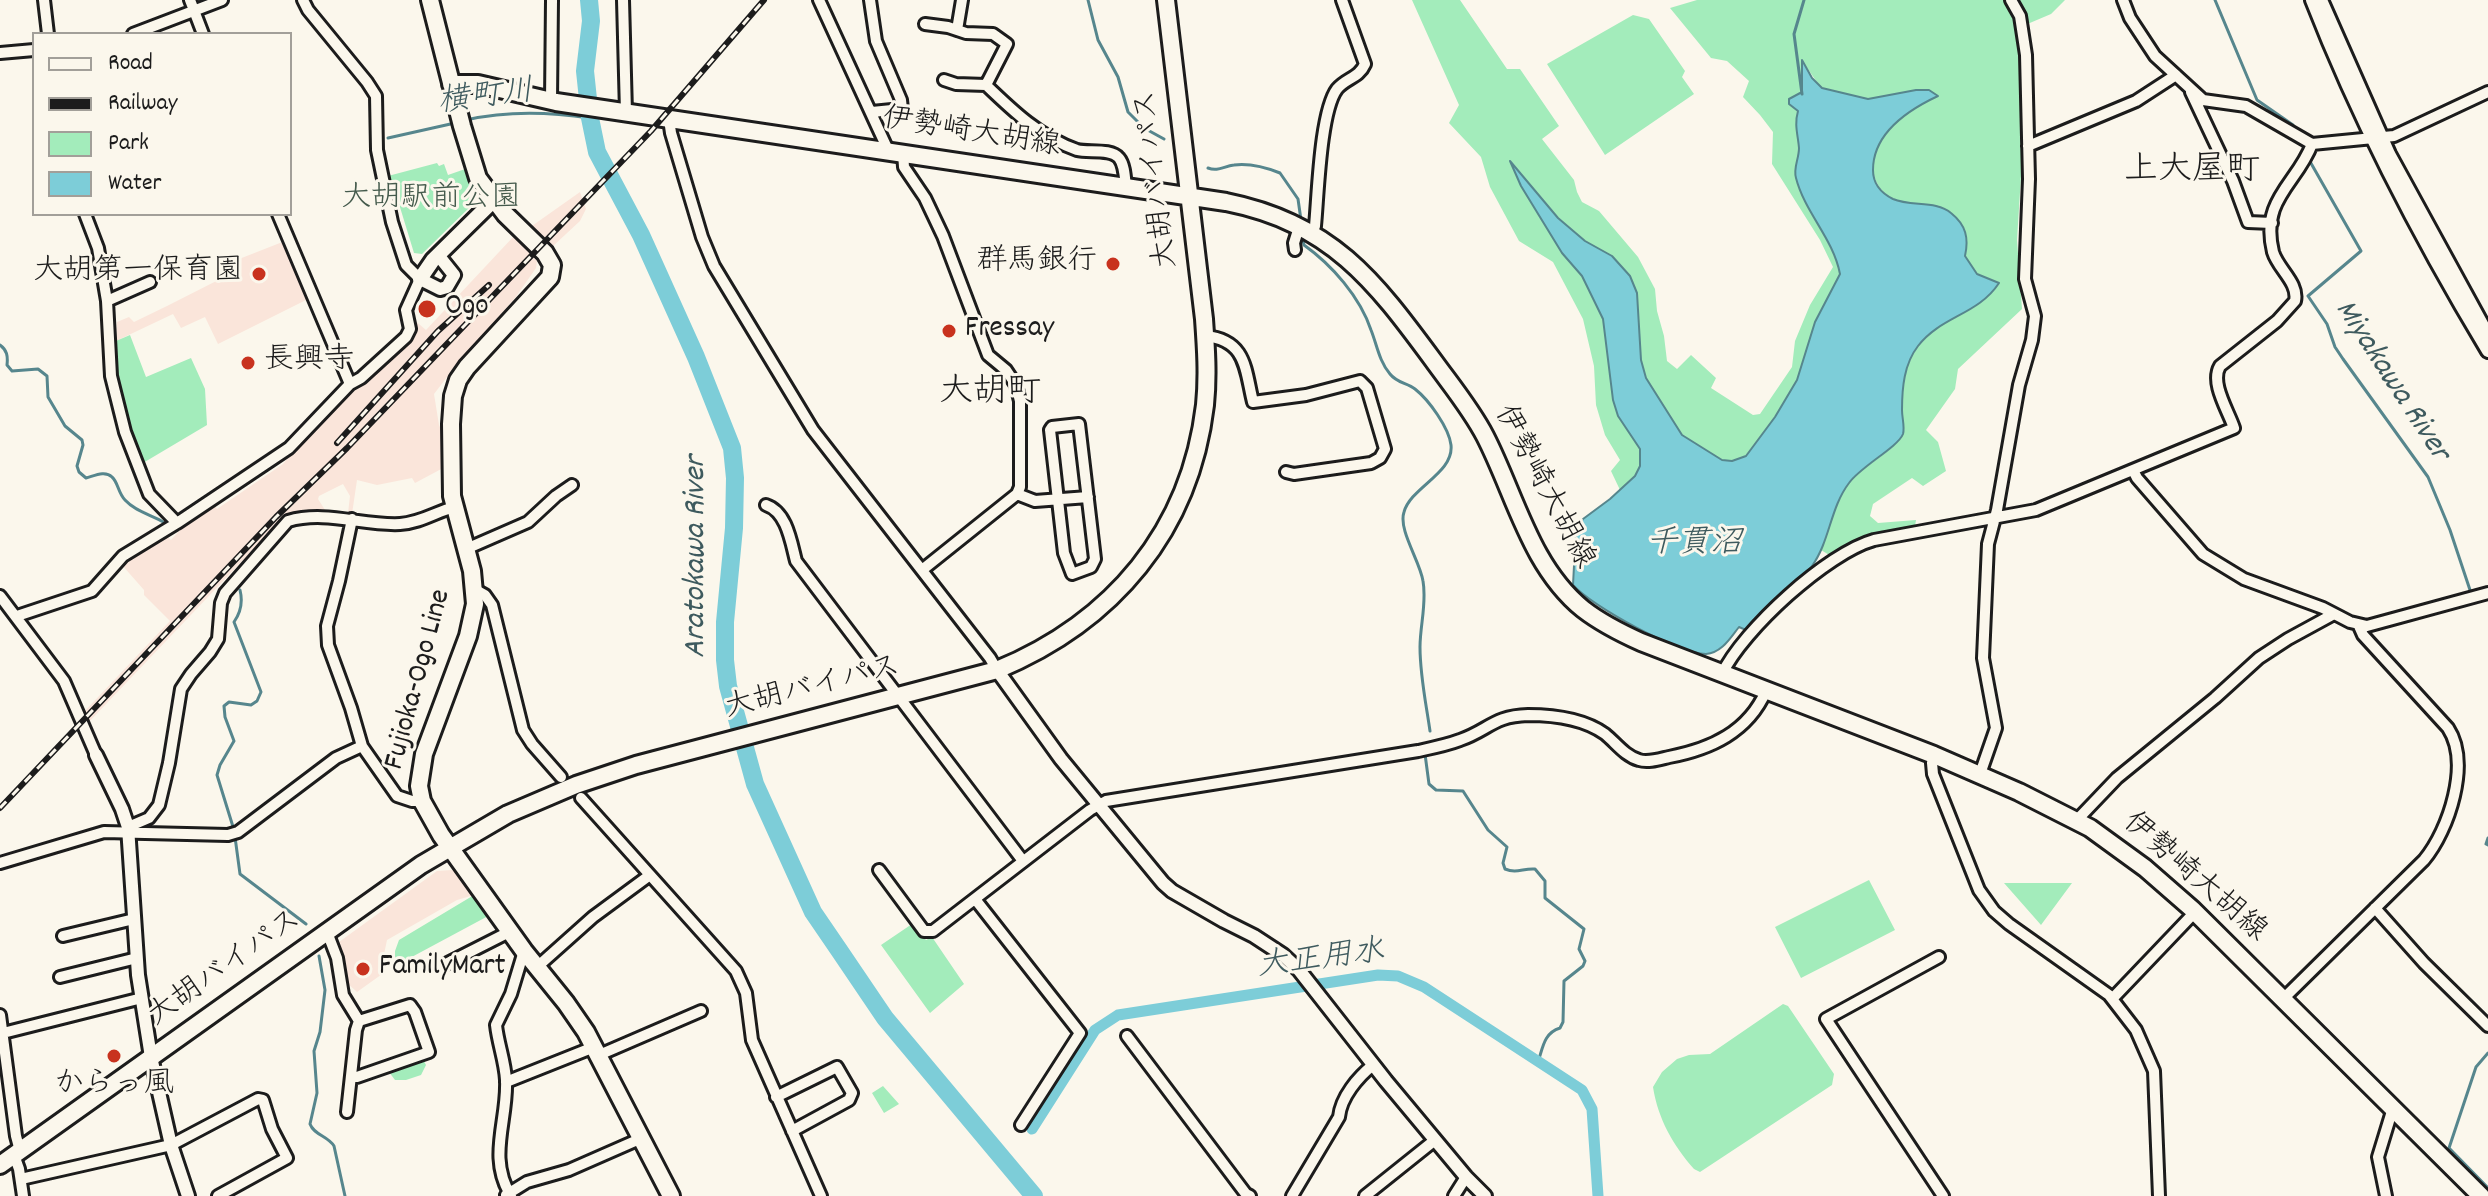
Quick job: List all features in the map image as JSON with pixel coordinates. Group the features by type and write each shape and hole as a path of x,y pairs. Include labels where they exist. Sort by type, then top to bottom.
{"main road":[{"path":"430,0 451,84"},
{"name":"大胡バイパス","path":"11,1157 449,847 508,814 565,789 624,769 997,670 1050,645 1087,620 1132,576 1163,533 1185,487 1199,440 1206,396 1205,336 1166,0"},
{"name":"伊勢崎大胡線","path":"451,84 478,84 554,102 1190,196 1247,207 1306,230 1341,253 1370,279 1395,309 1483,432 1541,557 1568,595 1593,616 1641,642 1980,774 2090,828 2145,868 2195,912 2481,1196"},
{"name":"Fujioka-Ogo Line","path":"451,84 478,178 493,201 549,258 552,271 546,283 492,337 458,380 453,396 451,465 454,507 476,590 468,636 424,754 419,786 422,801 449,847 576,1017 671,1196"},
{"path":"420,279 438,255 493,201"}],"street":[{"path":"44,0 48,32"},
{"path":"190,0 202,32"},
{"path":"139,32 222,0"},
{"path":"303,0 376,96 377,150 397,242 406,265 420,279 440,289 447,287 454,275 438,255"},
{"path":"552,0 554,102"},
{"path":"623,0 624,112"},
{"path":"819,0 872,112 925,198 943,236 988,355 1006,370 1016,385 1020,401 1020,487 1017,494 922,570"},
{"path":"870,0 876,41 902,109 872,112"},
{"path":"957,30 962,0"},
{"path":"1295,250 1294,243 1306,230 1315,226 1321,154 1330,107 1337,89 1357,76 1365,64 1342,0"},
{"path":"1980,774 1995,732 1994,708 1983,658 1988,544 2035,316 2025,279 2028,146 2026,55 2020,16 2011,0"},
{"path":"2123,0 2130,18 2155,56 2203,100 2246,106 2312,144 2394,136 2488,92"},
{"path":"2312,0 2411,218 2488,351"},
{"path":"2321,0 2376,138 2488,335"},
{"path":"925,24 975,35 993,34 1007,44 986,85"},
{"path":"0,53 32,50"},
{"path":"2028,146 2136,101 2176,75"},
{"path":"944,80 956,84 986,85 1022,119 1053,138 1081,151 1115,155 1121,160 1126,188"},
{"path":"2189,87 2233,181 2248,222 2272,223"},
{"path":"669,119 702,237 714,266 813,430 990,658 1022,709 1098,805 1172,891 1269,945 1307,978 1373,1065 1485,1196"},
{"path":"1722,674 1770,612 1848,551 1874,540 2036,510 2234,428 2216,382 2217,372 2220,366 2291,308 2297,296 2273,252 2272,223 2280,193 2302,164 2312,144"},
{"path":"86,216 98,248 107,301 111,380 125,432 149,494 177,523"},
{"path":"279,216 350,384"},
{"path":"17,616 92,591 123,556 286,450 350,384 361,378 406,337 410,329 406,310 420,279"},
{"path":"107,301 150,282"},
{"path":"1205,336 1220,338 1241,355 1253,402 1306,395 1360,381 1367,388 1385,449 1380,458 1371,463 1294,474 1286,472"},
{"path":"1079,424 1088,497 1094,563 1072,574 1064,553 1052,427 1079,424"},
{"path":"2133,470 2203,554 2244,579 2323,608 2359,626 2488,593"},
{"path":"466,549 528,522 572,485"},
{"path":"1017,494 1035,501 1088,497"},
{"path":"766,505 781,517 796,561 1023,861"},
{"path":"128,829 149,818 159,805 181,689 218,639 221,603 229,587 288,521 326,517 401,524 454,507"},
{"path":"352,519 326,631 328,645 362,746 397,796 422,801"},
{"path":"476,590 485,595 492,605 523,730 561,777"},
{"path":"0,596 64,681 122,809 128,829 137,958 151,1057 171,1145 188,1196"},
{"path":"2076,821 2117,778 2259,658 2332,615"},
{"path":"2283,999 2436,845 2458,778 2456,741 2448,728 2363,635 2359,626"},
{"path":"879,870 924,931 933,931 1098,805 1113,799 1418,751 1461,740 1499,719 1527,715 1561,717 1585,724 1604,733 1625,753 1646,762 1684,754 1726,739 1749,718 1766,691"},
{"path":"0,863 95,834 128,829 233,833 336,758 362,746"},
{"path":"1934,755 1933,774 1979,890 1994,911 2112,999 2136,1030 2154,1071 2159,1196"},
{"path":"581,798 740,978 746,993 752,1040 821,1196"},
{"path":"537,967 593,917 650,875"},
{"path":"975,899 1080,1033 1021,1125"},
{"path":"2375,908 2424,963 2488,1026"},
{"path":"2112,999 2195,912"},
{"path":"63,936 134,919"},
{"path":"440,967 511,931"},
{"path":"327,932 334,944 343,995 359,1021"},
{"path":"524,951 511,994 496,1025 506,1082 499,1168 508,1195 527,1182 569,1170 642,1138"},
{"path":"1939,957 1826,1019 1943,1196"},
{"path":"60,977 137,958"},
{"path":"3,1033 142,998"},
{"path":"351,1077 429,1052 410,1005 359,1021"},
{"path":"506,1082 701,1011"},
{"path":"0,1015 16,1136 11,1157 21,1179 23,1196"},
{"path":"347,1112 359,1021"},
{"path":"1127,1036 1250,1196"},
{"path":"1292,1196 1339,1117 1340,1104 1363,1073 1373,1065"},
{"path":"776,1097 837,1067 852,1093 849,1100 792,1131"},
{"path":"21,1179 171,1145 258,1099 263,1100 274,1134 287,1158 218,1196"},
{"path":"2386,1196 2378,1157 2393,1108"},
{"path":"1365,1196 1435,1140"},
{"path":"1454,1196 1466,1177"}],"shaded area":[{"path":"580,192 586,209 580,221 552,247 529,228"},
{"path":"514,236 537,261 536,268 515,298 434,394 439,425 445,438 445,467 415,483 412,478 377,485 357,480 352,514 348,513 350,496 343,484 319,496 327,513 286,515 87,724 82,714 170,621 144,595 144,590 122,565 123,562 167,536 171,540 181,529 180,526 213,504 217,509 283,464 306,435 353,389 412,338 415,329 412,318 426,330"},
{"path":"285,241 310,298 218,344 205,317 181,328 173,314 116,341 117,322 129,317 134,322 238,270 234,261"},
{"path":"437,871 457,872 474,895 457,900 387,940 382,964 385,972 357,992 346,982 339,942"}],"green space":[{"path":"1412,0 1460,0 1507,69 1520,69 1559,126 1542,139 1574,180 1582,202 1599,211 1638,257 1655,289 1667,361 1677,369 1691,355 1716,378 1711,388 1753,415 1760,414 1792,367 1795,341 1810,305 1833,267 1820,240 1772,164 1773,132 1743,97 1749,81 1727,61 1711,58 1670,8 1697,0 2065,0 2051,14 2018,28 2023,73 2023,144 2017,240 2022,309 1958,369 1955,389 1926,430 1938,442 1946,471 1923,486 1912,478 1873,504 1870,516 1878,523 1916,520 1915,526 1861,540 1831,556 1821,550 1836,505 1850,481 1901,438 1904,379 1917,348 1936,329 1980,303 1998,284 1977,274 1965,256 1967,247 1930,206 1908,205 1893,199 1884,192 1874,175 1875,155 1886,133 1902,116 1937,96 1916,90 1868,99 1821,88 1803,62 1802,92 1790,99 1789,104 1798,111 1798,184 1840,274 1815,322 1797,380 1746,456 1732,461 1722,460 1682,435 1646,378 1641,360 1637,293 1612,256 1585,241 1558,218 1513,164 1562,253 1582,276 1603,319 1613,400 1618,416 1640,449 1640,466 1635,476 1620,490 1611,471 1620,460 1605,435 1596,405 1594,366 1583,319 1553,262 1519,241 1490,187 1481,157 1449,123 1459,105"},
{"path":"1633,15 1649,19 1685,71 1682,77 1694,94 1605,155 1547,64"},
{"name":"大胡駅前公園","path":"437,163 439,166 444,164 448,175 468,168 483,198 422,254 414,253 399,204 395,205 388,176"},
{"path":"130,335 146,377 191,358 205,389 207,425 143,463 127,418 118,374 116,341"},
{"path":"1869,880 1895,930 1801,978 1775,927"},
{"path":"2004,883 2072,883 2041,925"},
{"path":"474,895 490,915 395,966 399,940"},
{"path":"912,924 926,940 932,937 964,984 930,1013 881,945"},
{"path":"1783,1004 1788,1006 1834,1074 1832,1085 1700,1172 1694,1169 1668,1131 1653,1087 1662,1072 1677,1059 1710,1054"},
{"path":"423,1059 426,1065 421,1075 395,1080 389,1072"},
{"path":"883,1086 899,1104 884,1113 872,1093"}],"water":[{"name":"千貫沼","path":"1802,60 1822,88 1868,99 1916,90 1929,90 1938,96 1904,116 1886,134 1875,157 1874,179 1881,191 1893,199 1938,206 1951,213 1963,227 1967,243 1965,256 1977,274 1999,283 1981,302 1927,336 1913,353 1903,385 1903,434 1849,483 1810,569 1746,630 1739,627 1721,648 1706,654 1693,652 1636,627 1598,605 1573,585 1576,527 1635,476 1640,466 1640,449 1618,416 1613,400 1603,319 1582,276 1562,253 1521,186 1510,161 1558,218 1585,241 1612,256 1630,276 1637,293 1641,360 1646,378 1682,435 1722,460 1732,461 1746,456 1797,380 1815,322 1840,274 1831,249 1800,191 1795,174 1799,148 1798,111 1789,104 1789,99 1802,92"}],"waterway":[{"name":"Aratokawa River","path":"589,0 591,21 585,71 597,152 641,235 696,357 732,448 734,528 725,622 725,660 728,686 755,784 813,912 885,1018 1034,1196"},
{"path":"1088,0 1098,40 1118,77 1128,112 1144,128 1164,139"},
{"path":"1802,94 1794,34 1804,0"},
{"name":"Miyakawa River","path":"2215,0 2257,100 2293,125 2294,129"},
{"name":"横町川","path":"466,120 528,113 590,118"},
{"name":"横町川","path":"388,138 455,123"},
{"name":"Miyakawa River","path":"2308,158 2361,251 2308,296 2327,324 2335,347 2428,477 2471,593"},
{"path":"1208,168 1246,165 1280,173 1298,199 1301,220"},
{"path":"1303,240 1304,245 1335,272 1360,306 1386,369 1426,400 1438,415 1451,445 1446,464 1408,503 1403,519 1423,581 1420,658 1430,731"},
{"path":"0,345 6,351 7,365 12,371 38,369 47,376 48,397 65,426 82,440 77,466 79,472 86,478 109,475 129,504 165,523"},
{"path":"234,830 217,775 234,741 224,706 229,702 251,705 261,692 234,622 241,607 240,590"},
{"path":"1425,754 1429,784 1436,790 1463,791 1488,830 1507,847 1503,863 1505,869 1535,869 1545,881 1545,898 1584,929 1579,949 1585,961 1564,981 1563,1022 1547,1037 1538,1062"},
{"path":"235,837 240,874 306,924"},
{"name":"Miyakawa River","path":"2488,838 2488,845"},
{"path":"319,956 325,990 320,1032 314,1051 317,1093 310,1124 334,1146 345,1196"},
{"name":"大正用水","path":"1032,1129 1095,1030 1118,1015 1378,975 1398,976 1424,987 1582,1090 1592,1109 1598,1196"},
{"name":"Miyakawa River","path":"2488,1053 2476,1067 2449,1148 2488,1188"}],"railway":[{"path":"0,808 276,517 347,448 651,131 764,0"},
{"path":"337,443 438,331 489,285"}],"place":[{"name":"群馬銀行","path":"1113,264"},
{"name":"大胡第一保育園","path":"259,274"},
{"name":"Ogo","path":"427,309"},
{"name":"Fressay","path":"949,331"},
{"name":"長興寺","path":"248,363"},
{"name":"FamilyMart","path":"363,969"},
{"name":"からっ風","path":"114,1056"}],"district":[{"name":"上大屋町","path":"2192,173"},
{"name":"大胡町","path":"990,395"}]}
